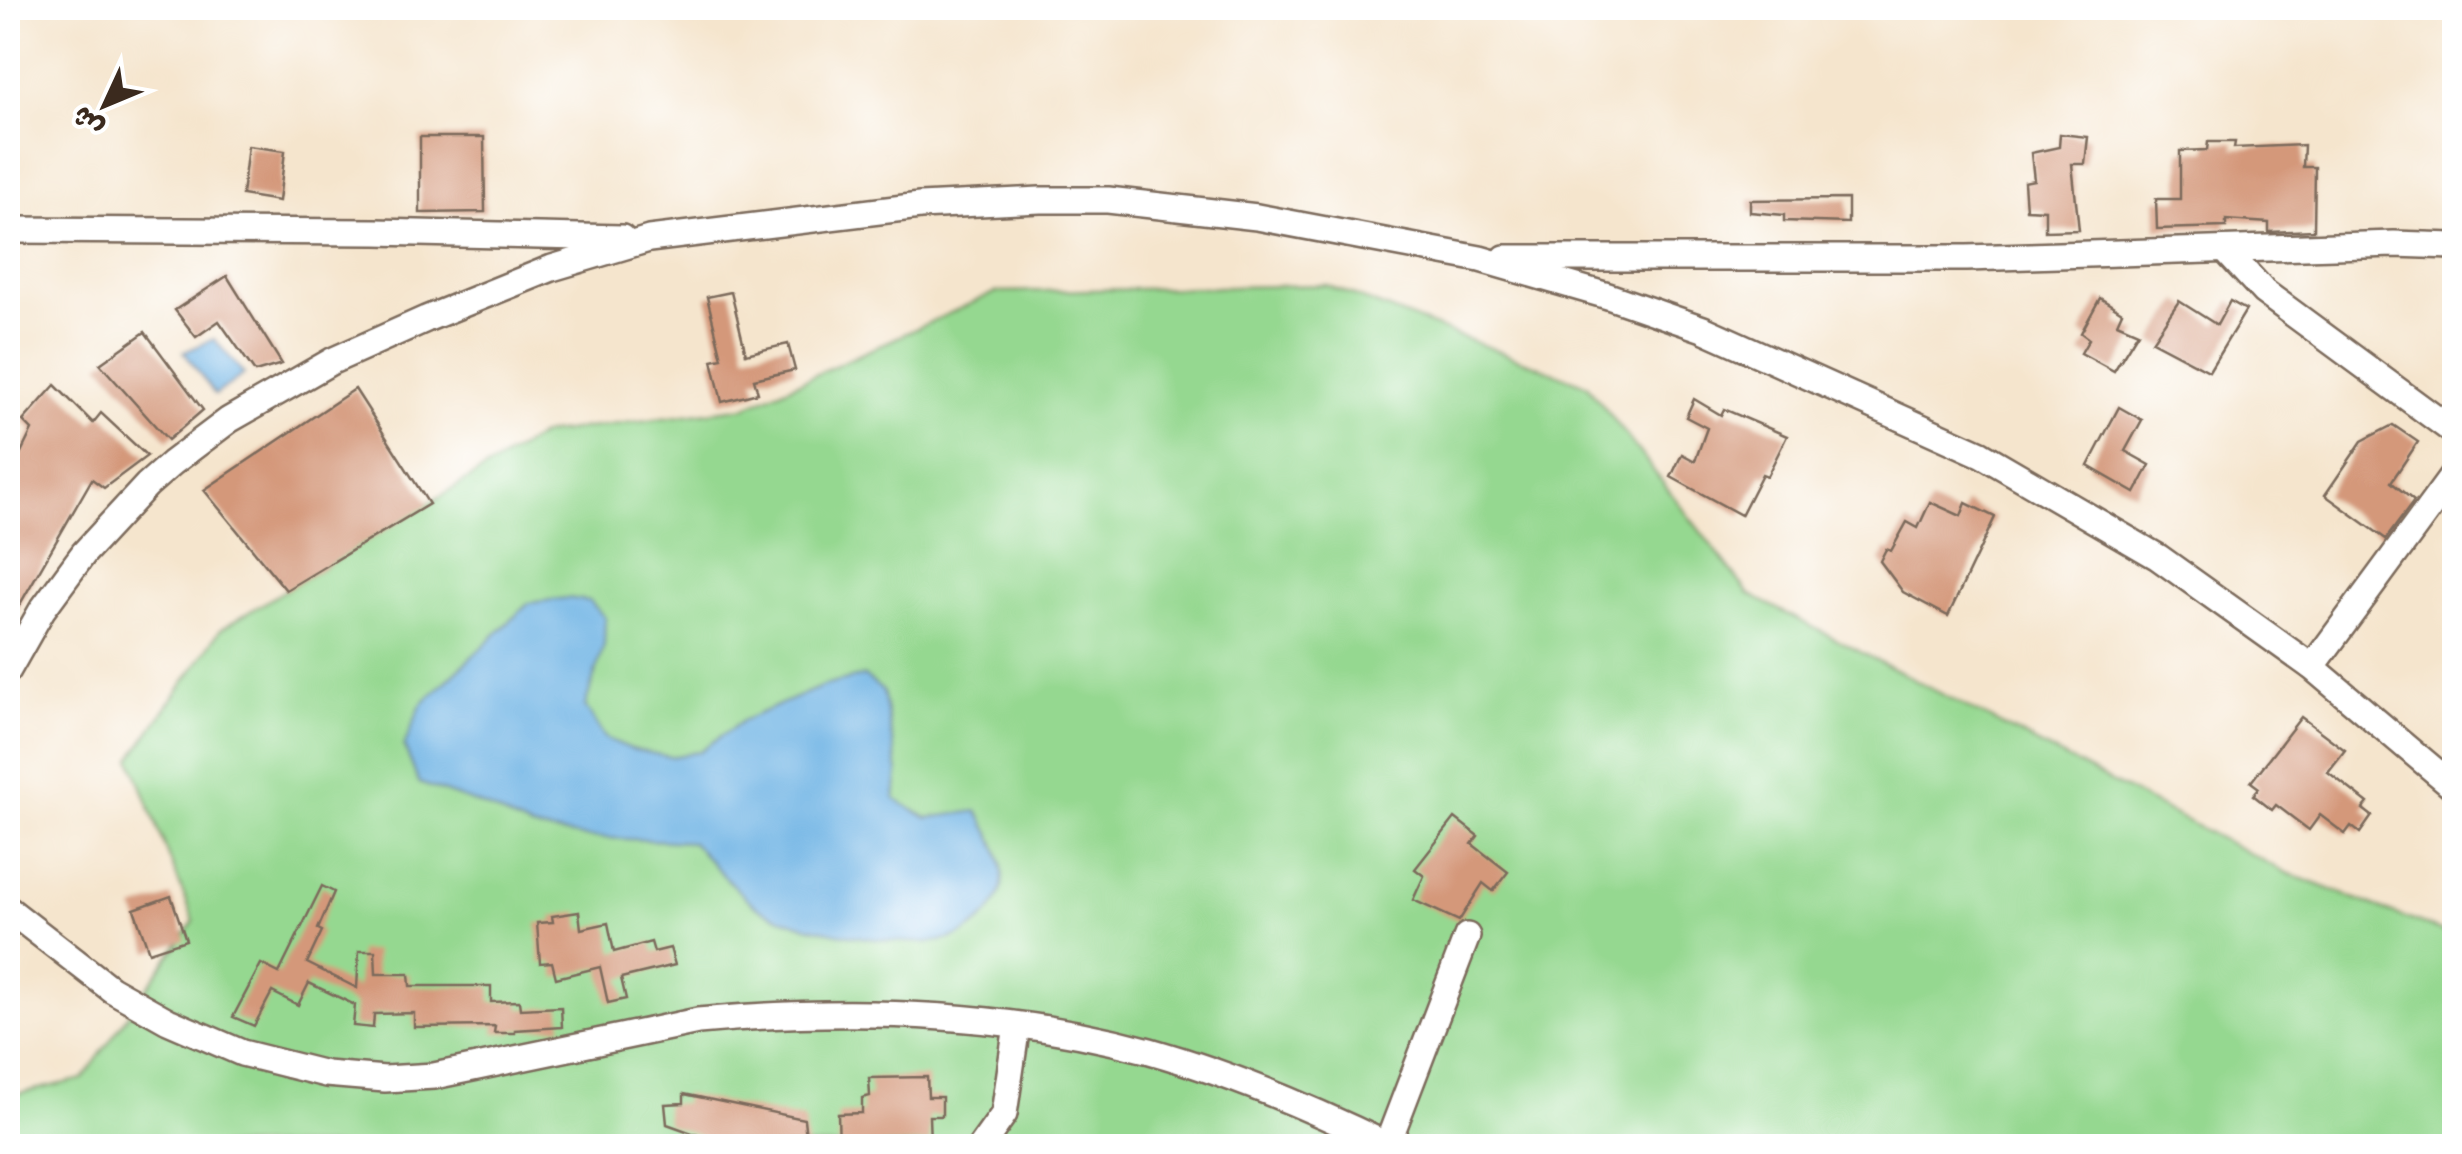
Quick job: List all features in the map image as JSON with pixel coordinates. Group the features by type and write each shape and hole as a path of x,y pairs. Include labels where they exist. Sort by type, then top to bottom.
{"street":[{"path":"8,230 376,232 649,239 920,206 1080,200 1204,209 1480,259 1608,296 1703,329 1980,454 2158,556 2312,667 2454,787"},
{"path":"8,670 42,610 84,553 146,485 230,420 332,361 410,326 552,268 649,239"},
{"path":"1480,259 1966,258 2394,244 2454,246"},
{"path":"2227,252 2264,292 2454,432"},
{"path":"2312,667 2454,474"},
{"path":"8,908 111,989 168,1021 242,1053 326,1074 384,1079 434,1076 698,1021 740,1017 868,1014 961,1018 1106,1041 1197,1066 1388,1146 1467,936"},
{"path":"981,1146 1004,1114 1016,1025"}],"green space":[{"path":"1326,285 1587,385 1749,594 2287,873 2454,936 2454,1146 8,1146 8,1096 83,1079 194,921 131,759 221,629 543,434 745,407 996,292"}],"water":[{"path":"214,339 244,374 215,395 184,352"},
{"path":"567,598 590,601 605,618 604,645 585,706 605,738 631,749 670,757 698,752 744,720 823,686 864,676 883,691 898,772 895,799 927,818 977,811 992,836 1003,876 997,901 988,914 961,935 932,942 883,940 829,931 781,918 756,906 692,842 582,837 530,828 484,806 419,783 404,746 421,705 529,603"}],"building":[{"path":"2060,134 2088,137 2085,164 2072,164 2079,230 2045,231 2045,210 2026,209 2024,182 2034,180 2031,153 2059,147"},
{"path":"420,137 484,137 485,212 420,213"},
{"path":"2208,142 2235,142 2234,148 2304,145 2303,167 2315,167 2314,230 2269,232 2269,223 2226,220 2226,227 2157,229 2156,199 2180,199 2180,151 2207,150"},
{"path":"248,146 285,151 279,201 242,195"},
{"path":"1848,199 1848,223 1784,221 1784,215 1750,212 1750,200"},
{"path":"227,276 282,364 255,372 219,321 196,337 175,310"},
{"path":"731,292 746,354 788,344 795,370 754,379 758,393 722,402 712,360 722,358 707,297"},
{"path":"2100,298 2122,312 2117,323 2138,332 2114,371 2081,353 2089,339 2081,333"},
{"path":"2179,301 2217,325 2230,301 2246,310 2209,371 2152,341"},
{"path":"145,332 203,410 168,440 100,364"},
{"path":"55,385 93,423 101,413 147,456 104,488 92,479 8,625 8,479 32,430 23,421"},
{"path":"355,389 429,504 286,590 204,490"},
{"path":"1694,399 1721,415 1724,409 1787,436 1741,515 1671,477 1682,454 1695,461 1707,428 1686,417"},
{"path":"2119,407 2142,420 2125,451 2150,465 2135,493 2088,466"},
{"path":"2393,425 2418,442 2391,482 2414,501 2386,539 2325,495 2362,441"},
{"path":"1930,502 1961,516 1966,503 1995,517 1948,616 1903,592 1880,561 1886,549 1891,551 1907,522 1918,528"},
{"path":"2301,717 2345,750 2328,772 2368,803 2363,809 2372,816 2360,833 2351,826 2345,834 2320,815 2309,830 2276,805 2272,810 2253,795 2259,788 2251,782"},
{"path":"1455,818 1478,836 1472,844 1508,872 1493,891 1483,883 1459,921 1413,900 1424,876 1415,869"},
{"path":"322,886 334,892 307,963 357,988 359,951 375,951 376,974 409,974 410,986 491,986 491,1002 519,1001 520,1009 561,1007 562,1027 494,1033 495,1026 414,1027 414,1013 374,1014 373,1028 353,1026 355,1005 309,983 298,1005 272,992 254,1026 233,1017 261,964 279,973"},
{"path":"171,896 186,940 149,952 134,909"},
{"path":"579,912 581,929 608,923 614,952 651,942 654,952 670,948 675,965 621,978 626,999 608,1003 600,967 556,978 552,962 540,963 537,923 553,922 552,916"},
{"path":"927,1077 928,1097 942,1097 942,1116 929,1116 930,1143 839,1146 838,1114 862,1113 862,1098 870,1096 869,1078"},
{"path":"684,1094 804,1119 807,1146 728,1146 667,1124 665,1104 684,1103"}]}
